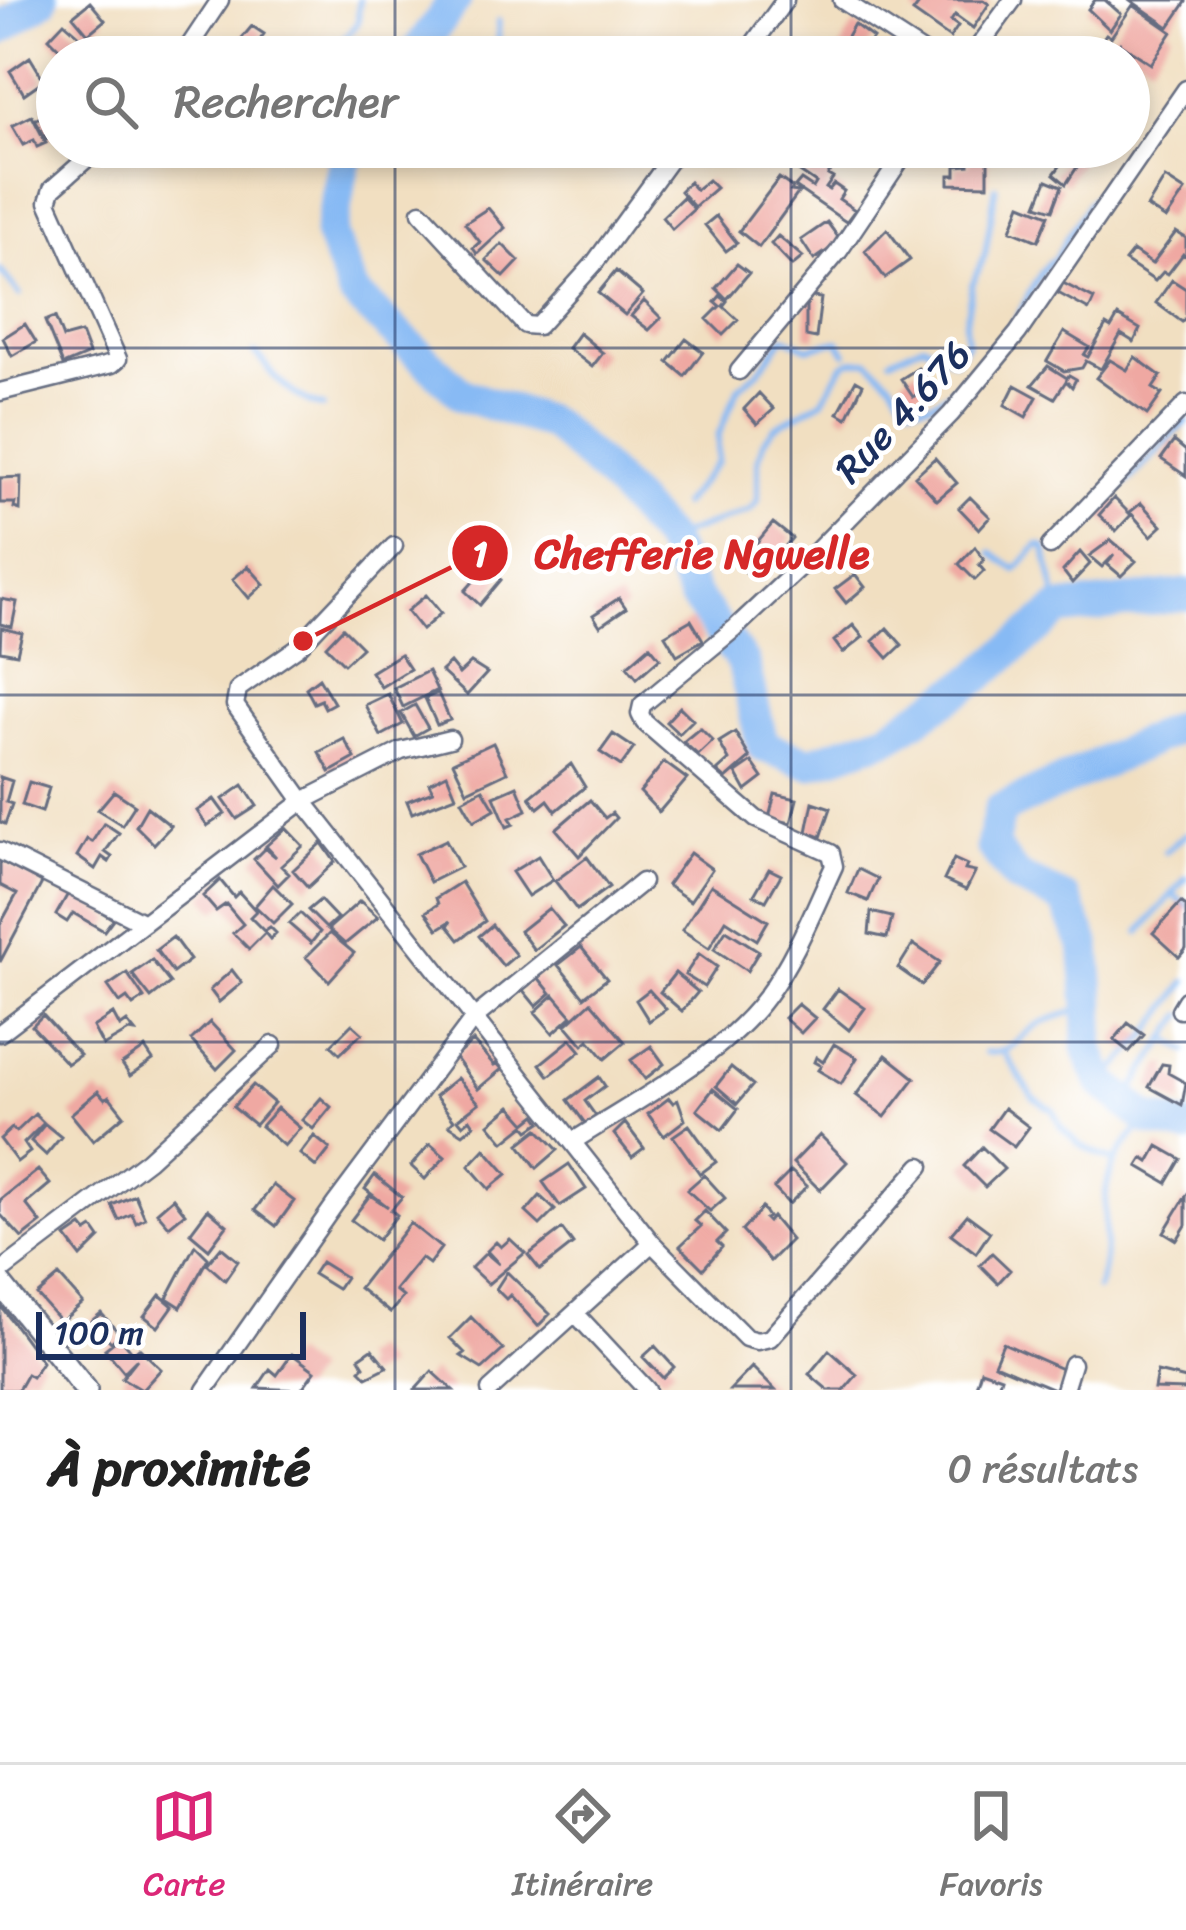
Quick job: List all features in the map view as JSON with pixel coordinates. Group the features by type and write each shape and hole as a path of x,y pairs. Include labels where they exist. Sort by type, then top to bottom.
{"street":[{"path":"196,36 220,0"},
{"path":"759,36 785,0"},
{"path":"842,0 898,36"},
{"path":"986,36 1012,0"},
{"name":"Rue 4.676","path":"1150,142 1186,89"},
{"path":"0,392 118,359 48,202 52,189 76,168"},
{"path":"421,212 525,325 538,326 593,265 664,168"},
{"path":"739,371 839,251 895,168"},
{"name":"Rue 4.676","path":"575,1141 724,1040 766,998 801,937 835,859 756,819 644,722 643,705 813,555 964,398 1018,334 1132,168"},
{"path":"1050,546 1186,404"},
{"path":"394,546 312,634 238,689 235,705 303,801 652,1243 746,1338 770,1338 921,1166"},
{"path":"0,1033 303,801 401,751 450,739"},
{"path":"0,851 144,923"},
{"path":"205,1390 335,1204 474,1018 642,882"},
{"path":"0,1272 148,1160 273,1045"},
{"path":"490,1390 652,1243"},
{"path":"0,1283 86,1390"},
{"path":"575,1313 646,1390"},
{"path":"1064,1390 1072,1364"}],"building":[{"path":"922,0 983,0 989,4 973,28 955,15 951,21 958,26 951,36 913,12"},
{"path":"1095,0 1105,0 1121,14 1110,30 1088,9"},
{"path":"1130,0 1186,0 1186,2 1169,27"},
{"path":"90,2 105,20 88,34 73,16"},
{"path":"1133,5 1172,32 1151,64 1150,36 1112,36"},
{"path":"64,22 80,36 51,36"},
{"path":"854,24 870,36 847,36"},
{"path":"252,26 264,34 263,36 244,36"},
{"path":"30,57 36,67 36,86 24,94 10,71"},
{"path":"32,116 36,145 34,140 23,145 12,126"},
{"path":"794,168 833,168 826,188 834,184 844,191 839,199 855,210 846,222 795,187 801,180 813,188 816,183"},
{"path":"956,168 988,168 988,185 949,184 949,175 956,175"},
{"path":"1058,168 1076,168 1066,184 1054,174"},
{"path":"779,178 791,191 799,192 759,247 739,231"},
{"path":"1165,178 1185,191 1166,219 1147,207"},
{"path":"708,180 716,188 694,207 680,191 689,182 696,190"},
{"path":"1047,180 1062,186 1053,210 1037,205"},
{"path":"683,197 694,209 672,229 662,217"},
{"path":"1021,204 1049,215 1038,241 1011,230"},
{"path":"488,208 505,228 477,254 473,248 480,242 465,223"},
{"path":"716,216 737,243 726,251 705,225"},
{"path":"827,222 841,241 814,260 801,240"},
{"path":"887,229 910,260 885,278 865,251"},
{"path":"1176,232 1186,238 1186,256 1168,274 1163,272 1155,281 1125,261 1133,251 1152,264"},
{"path":"778,236 803,257 792,266 771,244"},
{"path":"502,244 519,261 504,277 486,260"},
{"path":"737,264 749,273 727,299 716,288"},
{"path":"616,271 643,294 625,315 598,293"},
{"path":"1172,280 1186,289 1182,322 1156,303"},
{"path":"1063,283 1094,299 1089,310 1058,293"},
{"path":"720,296 738,320 723,335 707,319 720,306 715,302"},
{"path":"812,297 821,298 816,338 806,336 806,306"},
{"path":"644,301 661,318 649,330 631,316"},
{"path":"1118,316 1140,329 1134,342 1121,334 1101,369 1086,361 1082,368 1064,371 1047,361 1064,332 1089,347 1084,355 1088,357 1106,325 1111,328"},
{"path":"55,317 63,338 81,333 89,354 63,365 45,321"},
{"path":"25,324 36,342 12,356 3,338"},
{"path":"579,333 603,353 592,367 568,348"},
{"path":"686,339 703,352 685,376 668,362"},
{"path":"1135,357 1161,376 1153,388 1162,394 1147,415 1096,378 1110,360 1127,370"},
{"path":"1048,366 1076,379 1072,387 1066,381 1055,398 1032,385"},
{"path":"918,368 930,386 913,397 901,379"},
{"path":"856,380 863,384 847,418 838,413"},
{"path":"1015,385 1037,397 1026,417 1005,405"},
{"path":"759,393 774,409 757,424 744,409"},
{"path":"1174,441 1186,451 1186,476 1161,459"},
{"path":"935,458 957,483 937,500 915,476"},
{"path":"21,477 20,510 14,508 15,503 0,503 0,478"},
{"path":"970,497 990,517 979,529 959,508"},
{"path":"1114,498 1131,515 1116,531 1099,515"},
{"path":"1141,503 1162,526 1151,536 1130,512"},
{"path":"773,523 792,538 770,565 760,558 747,573 738,565"},
{"path":"1111,540 1136,561 1121,576 1107,564 1114,555 1102,567 1089,556"},
{"path":"975,547 984,560 979,565 984,571 975,580 959,564"},
{"path":"1080,552 1090,564 1072,583 1063,571"},
{"path":"248,566 264,584 249,598 233,579"},
{"path":"486,567 501,580 480,605 465,591"},
{"path":"855,574 865,587 846,603 835,589"},
{"path":"426,595 441,613 422,630 407,611"},
{"path":"619,598 626,608 600,626 593,615"},
{"path":"1,599 17,602 12,627 0,624"},
{"path":"691,620 703,640 677,655 665,635"},
{"path":"853,625 863,637 843,653 834,641"},
{"path":"1,628 22,633 17,654 0,651"},
{"path":"343,628 362,647 344,664 326,646"},
{"path":"887,628 902,645 888,658 873,641"},
{"path":"650,646 660,658 637,678 627,666"},
{"path":"400,654 410,669 381,687 371,672"},
{"path":"450,663 459,674 471,663 487,673 467,695 441,671"},
{"path":"428,671 437,690 403,707 394,688"},
{"path":"319,678 334,703 325,708 321,700 314,703 306,688"},
{"path":"438,693 450,720 437,725 425,698"},
{"path":"388,694 403,724 381,736 365,705"},
{"path":"415,705 428,728 414,736 401,713"},
{"path":"680,707 693,720 679,734 666,722"},
{"path":"700,728 713,741 698,755 683,742"},
{"path":"735,732 750,758 726,779 717,771 729,760 719,742"},
{"path":"613,734 634,748 621,766 600,752"},
{"path":"344,739 355,758 330,772 319,752"},
{"path":"493,743 507,772 467,791 453,762"},
{"path":"664,762 687,779 659,812 640,792"},
{"path":"752,762 763,778 746,791 736,773"},
{"path":"571,764 585,787 556,811 548,800 538,808 530,797"},
{"path":"447,774 456,796 412,813 407,801 433,791 429,783"},
{"path":"0,777 12,781 6,802 12,804 5,824 0,822"},
{"path":"29,782 49,788 42,812 22,805"},
{"path":"243,785 257,806 237,819 223,799"},
{"path":"517,786 527,810 510,818 514,824 507,827 494,796"},
{"path":"483,789 495,809 474,821 462,800"},
{"path":"114,791 135,805 122,825 98,810"},
{"path":"775,794 797,799 791,823 769,818"},
{"path":"214,799 225,814 207,826 197,811"},
{"path":"590,800 605,818 612,813 616,818 579,856 556,829"},
{"path":"813,802 831,808 821,837 807,832"},
{"path":"147,807 171,826 154,844 136,826"},
{"path":"104,823 119,833 105,852 112,857 109,862 102,857 95,869 77,856"},
{"path":"286,828 303,846 281,866 289,874 278,885 254,859 265,848 276,857 266,846"},
{"path":"446,840 460,867 430,882 416,854"},
{"path":"322,843 335,862 308,887 293,870"},
{"path":"690,853 712,869 690,901 667,885"},
{"path":"538,856 553,880 528,896 512,872"},
{"path":"587,857 609,887 577,910 555,881"},
{"path":"954,859 975,872 966,890 944,880"},
{"path":"0,861 42,883 0,962 0,925 17,894 0,885"},
{"path":"769,869 781,875 766,901 754,895"},
{"path":"858,869 878,879 868,901 848,893"},
{"path":"220,880 234,897 239,892 256,911 250,917 264,931 270,927 276,933 270,939 265,933 249,949 233,933 243,924 226,904 216,911 203,896"},
{"path":"461,882 485,921 459,940 448,926 451,921 438,929 426,912 438,904 436,898"},
{"path":"273,885 292,904 273,923 255,906"},
{"path":"711,885 768,921 757,940 726,920 709,948 682,930"},
{"path":"69,892 113,919 104,931 73,913 67,922 56,915"},
{"path":"320,900 337,918 326,928 308,910"},
{"path":"360,901 378,917 345,944 328,929"},
{"path":"1181,902 1186,906 1186,949 1179,957 1153,933"},
{"path":"549,908 564,926 534,950 520,931"},
{"path":"871,912 892,917 887,938 869,934"},
{"path":"300,913 320,932 311,943 289,924"},
{"path":"492,925 516,955 503,966 479,936"},
{"path":"726,930 759,951 747,971 714,949"},
{"path":"330,933 354,953 329,981 306,957"},
{"path":"173,937 190,960 173,973 156,950"},
{"path":"913,944 940,962 922,985 898,968"},
{"path":"581,947 607,979 584,997 558,965"},
{"path":"699,954 717,967 704,987 685,975"},
{"path":"152,960 170,983 151,998 132,974"},
{"path":"232,970 242,983 219,1002 210,990"},
{"path":"127,973 144,998 133,1006 127,998 120,1003 108,986"},
{"path":"675,973 698,992 682,1011 660,992"},
{"path":"537,976 551,993 536,1006 522,989"},
{"path":"838,989 865,1008 849,1030 823,1009"},
{"path":"649,990 666,1009 649,1021 636,1000"},
{"path":"554,995 572,1016 553,1033 535,1012"},
{"path":"591,1002 625,1042 605,1059 589,1040 583,1045 566,1025"},
{"path":"798,1004 815,1018 801,1033 784,1018"},
{"path":"113,1014 120,1027 127,1022 135,1032 103,1046 93,1027"},
{"path":"43,1015 80,1055 67,1064 32,1026"},
{"path":"210,1022 236,1050 217,1069 191,1040"},
{"path":"1128,1023 1144,1035 1129,1052 1114,1040"},
{"path":"352,1024 362,1033 340,1054 331,1045"},
{"path":"571,1039 581,1051 549,1076 540,1064"},
{"path":"473,1041 502,1069 478,1089 455,1057"},
{"path":"834,1044 857,1058 841,1084 818,1070 821,1066 814,1062 816,1057 823,1062"},
{"path":"651,1046 664,1064 645,1079 631,1060"},
{"path":"145,1048 153,1060 130,1076 122,1064"},
{"path":"886,1055 915,1078 885,1117 856,1095"},
{"path":"1162,1064 1186,1083 1182,1105 1149,1087"},
{"path":"731,1067 753,1085 737,1104 716,1086"},
{"path":"599,1077 605,1086 585,1101 598,1119 587,1126 568,1100"},
{"path":"457,1078 479,1103 458,1119 463,1125 470,1119 474,1125 463,1134 449,1125 454,1120 435,1096"},
{"path":"253,1085 274,1103 255,1125 233,1107"},
{"path":"713,1089 738,1109 722,1130 697,1110"},
{"path":"98,1091 105,1099 109,1096 124,1115 93,1141 71,1114"},
{"path":"321,1098 331,1107 313,1129 302,1120"},
{"path":"669,1098 673,1103 678,1100 685,1120 664,1136 648,1114"},
{"path":"511,1106 526,1123 536,1115 541,1122 529,1130 525,1125 504,1142 489,1124"},
{"path":"277,1108 300,1128 284,1146 261,1126"},
{"path":"1004,1108 1029,1127 1014,1147 989,1129"},
{"path":"35,1114 44,1123 24,1143 30,1152 17,1162 0,1139 12,1128 16,1132"},
{"path":"625,1123 644,1148 632,1157 614,1134"},
{"path":"45,1124 61,1137 46,1155 31,1141"},
{"path":"689,1125 716,1162 700,1174 673,1136"},
{"path":"538,1129 558,1150 537,1168 519,1144"},
{"path":"820,1135 847,1162 820,1190 793,1163"},
{"path":"314,1136 330,1149 316,1167 300,1154"},
{"path":"430,1144 445,1157 425,1179 411,1166"},
{"path":"1158,1146 1181,1159 1167,1183 1138,1166 1143,1158 1149,1162"},
{"path":"982,1147 1004,1169 985,1187 964,1166"},
{"path":"485,1149 507,1174 489,1189 469,1166"},
{"path":"569,1164 586,1189 560,1206 543,1182"},
{"path":"38,1170 50,1184 26,1204 41,1223 22,1238 0,1214 0,1200"},
{"path":"791,1171 807,1186 789,1204 774,1188"},
{"path":"375,1175 402,1197 391,1210 397,1215 378,1240 351,1220 370,1195 388,1207 365,1189"},
{"path":"704,1175 725,1198 710,1211 687,1190"},
{"path":"273,1185 294,1201 276,1226 255,1210"},
{"path":"135,1195 145,1218 136,1223 132,1214 119,1220 112,1205"},
{"path":"540,1196 555,1210 540,1225 526,1212"},
{"path":"1186,1196 1186,1225 1177,1240 1164,1232"},
{"path":"173,1198 185,1213 169,1226 157,1212"},
{"path":"762,1208 765,1219 768,1222 772,1217 791,1240 770,1261 742,1231"},
{"path":"208,1209 227,1225 209,1249 190,1233"},
{"path":"705,1211 726,1233 717,1242 722,1247 703,1269 680,1246 701,1226 695,1221"},
{"path":"967,1215 990,1232 976,1253 951,1234"},
{"path":"410,1223 441,1248 429,1264 421,1258 395,1290 403,1297 390,1313 359,1288"},
{"path":"82,1226 87,1232 93,1228 100,1238 81,1257 66,1237"},
{"path":"562,1229 573,1244 540,1270 528,1255"},
{"path":"510,1239 525,1253 488,1284 471,1268 486,1253 499,1264 487,1251 496,1242 501,1247"},
{"path":"195,1245 208,1258 181,1307 167,1298"},
{"path":"221,1247 238,1261 225,1280 207,1264"},
{"path":"992,1253 1010,1270 998,1283 980,1265"},
{"path":"321,1262 345,1277 337,1289 313,1274"},
{"path":"507,1272 550,1314 538,1326 510,1295 506,1299 496,1289"},
{"path":"59,1276 83,1303 61,1322 37,1295"},
{"path":"160,1295 173,1306 158,1327 144,1316"},
{"path":"0,1305 42,1362 18,1390 0,1390"},
{"path":"101,1313 120,1334 111,1342 88,1324"},
{"path":"471,1317 503,1350 482,1369 461,1356 465,1353 450,1338"},
{"path":"120,1337 133,1353 139,1348 161,1369 142,1390 122,1378 137,1359 124,1372 105,1349"},
{"path":"1003,1343 1064,1370 1056,1390 994,1364"},
{"path":"655,1346 674,1367 663,1378 643,1357"},
{"path":"372,1349 387,1367 367,1377 360,1370 364,1366 359,1358"},
{"path":"829,1350 857,1375 844,1390 828,1390 809,1374"},
{"path":"292,1354 315,1371 301,1390 257,1388 270,1369 277,1375"},
{"path":"752,1367 775,1390 730,1390"},
{"path":"981,1370 1001,1377 997,1390 975,1390"},
{"path":"432,1371 453,1390 415,1390"},
{"path":"1157,1372 1186,1379 1186,1390 1154,1389"}],"waterway":[{"path":"0,29 42,0"},
{"path":"346,36 358,22 359,0"},
{"path":"428,36 455,0"},
{"path":"498,21 498,36"},
{"path":"343,168 330,233 353,293 463,395 552,424 605,472 667,540 694,596 743,663 763,746 810,763 889,736 976,679 1059,610 1186,595"},
{"path":"1087,204 1110,181"},
{"path":"891,359 923,344 954,360 967,343 972,285 985,254 996,187"},
{"path":"1073,228 1086,207"},
{"path":"1056,257 1071,231"},
{"path":"1010,330 1052,260"},
{"path":"0,270 20,295"},
{"path":"682,505 718,461 718,436 739,387 759,371 784,337 808,348 838,341 846,353"},
{"path":"254,353 290,391 323,407"},
{"path":"667,540 750,510 758,500 763,442 775,427 822,401 850,361 869,361 892,382 906,404 918,405 940,398 988,359"},
{"path":"1103,502 1186,421"},
{"path":"992,553 1016,570 1038,545 1045,547 1059,610"},
{"path":"1186,724 1000,810 992,846 1016,877 1065,900 1085,945 1088,1047 1102,1082 1147,1119 1186,1128"},
{"path":"1165,852 1186,834"},
{"path":"1140,932 1186,878"},
{"path":"1173,894 1186,906"},
{"path":"1147,1036 1186,982"},
{"path":"985,1052 1003,1051 1035,1026 1090,1006"},
{"path":"1158,1051 1183,1015"},
{"path":"1102,1082 1146,1037"},
{"path":"1166,1038 1186,1051"},
{"path":"1004,1052 1033,1097 1053,1110 1060,1126 1080,1145 1115,1162"},
{"path":"1125,1102 1155,1055"},
{"path":"1097,1289 1104,1260 1110,1174 1121,1151 1147,1119"}],"place":[{"name":"Chefferie Ngwelle","path":"303,641"}]}
